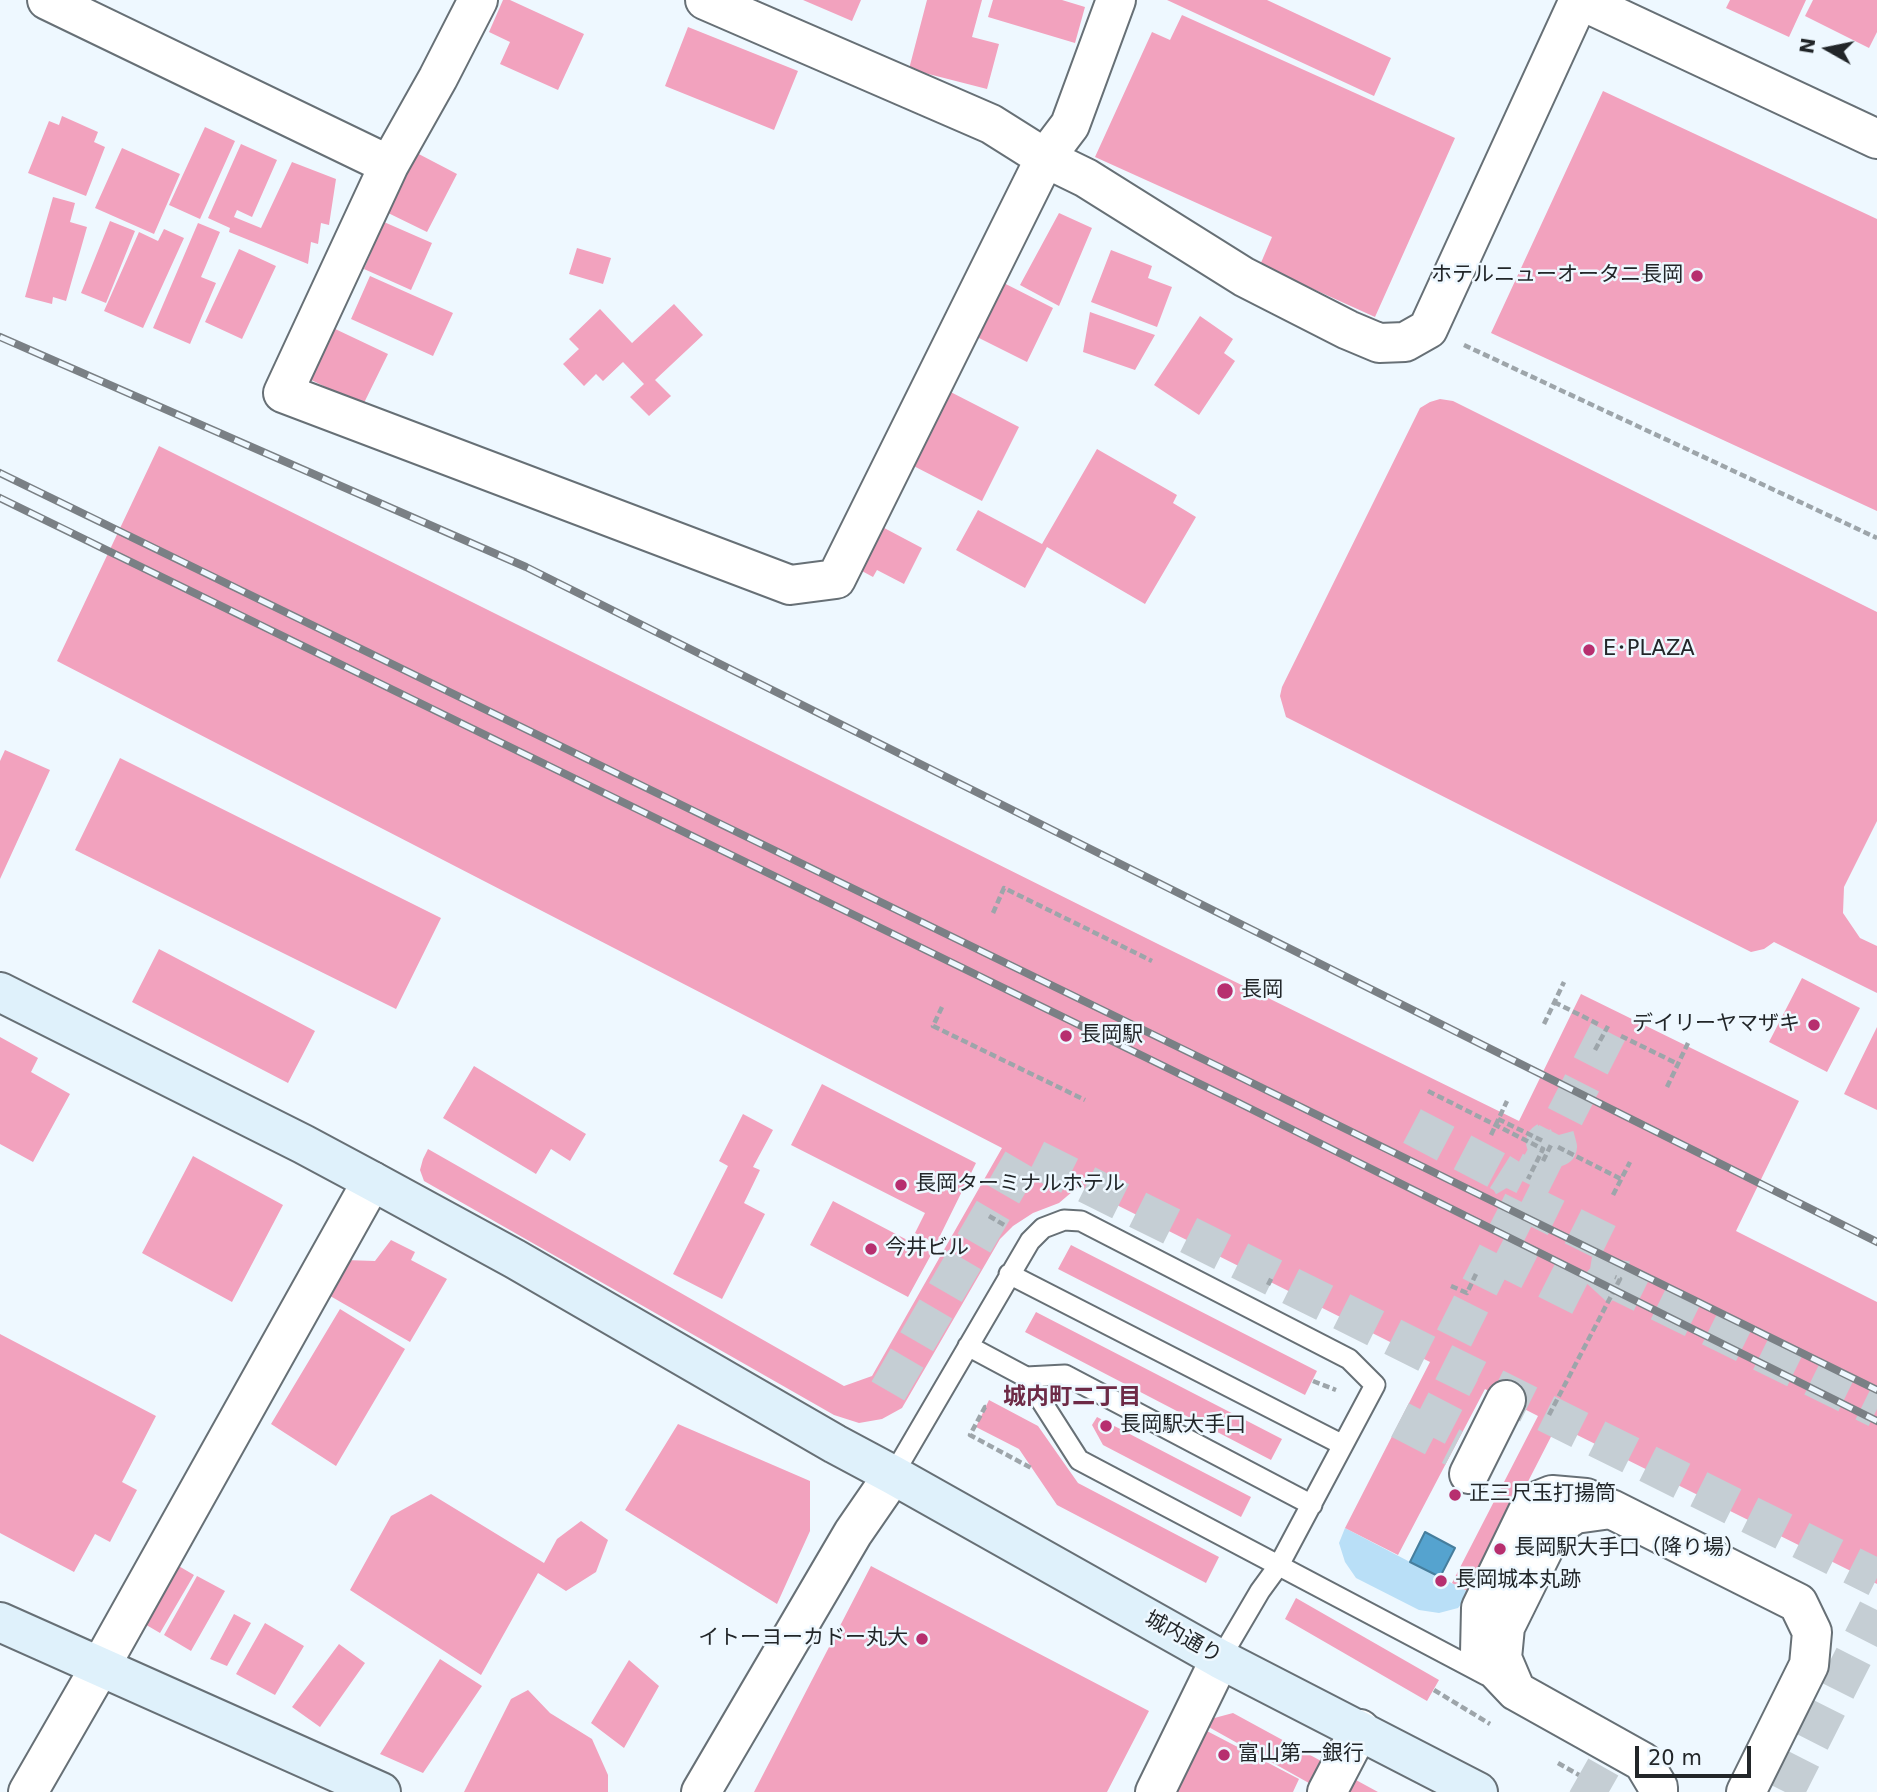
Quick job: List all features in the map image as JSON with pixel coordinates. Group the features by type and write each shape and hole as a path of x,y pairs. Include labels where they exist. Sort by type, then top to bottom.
{"street":[{"path":"47,0 389,165"},
{"path":"478,0 389,165 283,393 790,585 836,579 1045,158 1070,125 1115,0"},
{"path":"705,0 992,124 1045,158 1086,178 1244,277 1379,343 1405,342 1428,329 1579,0 1877,139"},
{"name":"城内通り","path":"0,992 372,1181 515,1259 835,1444 1220,1659 1478,1792"},
{"path":"28,1792 372,1181"},
{"path":"1466,1460 1506,1400"},
{"path":"701,1792 853,1533 892,1475"},
{"path":"1658,1792 1658,1787 1643,1762 1516,1692 1503,1658 1505,1628 1554,1528 1575,1514 1611,1509 1798,1603 1812,1632 1809,1665 1746,1792"},
{"path":"0,1622 382,1792"},
{"path":"1155,1792 1220,1659"},
{"path":"1327,1792 1360,1729"}],"lane":[{"path":"892,1475 1030,1241 1043,1228 1064,1220 1081,1221 1349,1359 1376,1385 1279,1565 1260,1591 1220,1659"},
{"path":"1010,1274 1343,1445"},
{"path":"968,1346 1026,1377 1079,1460 1516,1692"},
{"path":"1026,1377 1065,1375 1312,1505"}],"path":[{"path":"1428,329 1877,538"},
{"path":"993,913 1004,888 1152,961"},
{"path":"1544,1024 1564,982"},
{"path":"1554,1002 1600,1026"},
{"path":"942,1007 933,1026 1085,1100"},
{"path":"1595,1050 1608,1026"},
{"path":"1621,1035 1678,1064"},
{"path":"1667,1087 1688,1043"},
{"path":"1429,1091 1543,1149 1528,1179"},
{"path":"1491,1135 1507,1101"},
{"path":"1498,1119 1545,1142"},
{"path":"1544,1161 1551,1145"},
{"path":"1558,1147 1621,1179"},
{"path":"1613,1195 1630,1162"},
{"path":"1451,1286 1466,1293 1476,1274"},
{"path":"1549,1415 1620,1279 1615,1276"},
{"path":"986,1408 970,1436 1032,1469"}],"shaded area":[{"path":"1345,1528 1471,1593 1458,1608 1439,1613 1419,1610 1356,1578 1345,1562 1339,1543"}],"water":[{"path":"1425,1532 1455,1548 1440,1577 1410,1562"}],"building":[{"path":"503,0 510,0 584,34 558,90 500,64 510,42 489,32"},
{"path":"803,0 861,0 852,21"},
{"path":"927,0 982,0 972,37 999,44 987,89 909,69"},
{"path":"993,0 1062,0 1085,7 1075,43 988,17"},
{"path":"1167,0 1267,0 1391,58 1374,96"},
{"path":"1730,0 1806,0 1789,37 1726,8"},
{"path":"1813,0 1877,0 1877,32 1869,48 1805,16"},
{"path":"1182,15 1455,138 1375,317 1260,265 1272,237 1095,157 1152,32 1170,40"},
{"path":"688,27 798,71 774,130 665,86"},
{"name":"ホテルニューオータニ長岡","path":"1603,91 1877,219 1877,511 1491,333"},
{"path":"62,116 98,132 94,142 105,147 86,196 28,173 49,121 59,125"},
{"path":"205,127 235,141 200,219 169,205"},
{"path":"241,144 277,160 252,217 237,210 234,217 261,228 292,162 336,179 329,225 321,223 318,244 311,242 308,264 229,232 230,228 208,218"},
{"path":"122,148 180,174 154,234 95,208"},
{"path":"413,151 457,174 427,232 382,210"},
{"path":"53,197 75,203 70,222 87,227 66,301 53,297 52,304 25,297"},
{"path":"1059,213 1092,228 1059,306 1020,285"},
{"path":"110,221 135,231 106,303 81,293"},
{"path":"384,222 432,243 411,290 364,269"},
{"path":"198,223 220,232 201,277 216,283 190,344 153,328"},
{"path":"164,229 184,238 143,328 104,311 139,232 158,241"},
{"path":"577,248 611,258 603,284 569,274"},
{"path":"239,249 276,266 242,339 205,322"},
{"path":"1111,250 1152,266 1148,278 1172,287 1157,327 1091,302"},
{"path":"370,276 453,313 433,356 351,319"},
{"path":"992,277 1053,308 1027,362 965,331"},
{"path":"674,304 703,335 655,380 671,396 649,416 630,397 644,384 623,362 603,381 596,374 584,386 563,364 579,349 569,339 600,309 632,343"},
{"path":"1090,312 1155,335 1135,370 1083,352"},
{"path":"1200,316 1233,339 1224,353 1235,361 1199,415 1154,385"},
{"path":"331,327 388,354 363,405 307,378"},
{"path":"935,384 1019,427 982,501 898,458"},
{"name":"E･PLAZA","path":"1440,399 1453,401 1877,612 1877,821 1844,887 1843,913 1860,938 1877,946 1877,993 1774,942 1764,949 1751,952 1286,717 1280,696 1282,687 1420,408"},
{"name":"長岡駅","path":"159,446 1519,1121 1581,994 1799,1101 1736,1231 1877,1302 1877,1584 1557,1425 1471,1593 1452,1583 1538,1416 1485,1389 1398,1555 1345,1528 1430,1362 1079,1186 1059,1203 1033,1213 1013,1226 1000,1239 902,1408 882,1419 859,1423 834,1415 424,1181 420,1170 428,1149 844,1386 872,1376 1002,1148 57,661"},
{"path":"1097,449 1177,495 1173,503 1196,517 1145,604 1047,547 1025,588 956,550 978,510 1042,544"},
{"path":"871,521 922,548 904,584 877,570 873,577 849,564"},
{"path":"5,750 50,770 0,879 0,761"},
{"path":"120,758 441,918 396,1009 75,850"},
{"path":"159,949 315,1031 288,1083 132,1002"},
{"name":"デイリーヤマザキ","path":"1802,978 1860,1008 1827,1072 1769,1042"},
{"path":"1877,1027 1877,1110 1844,1094"},
{"path":"0,1037 38,1058 31,1072 70,1094 33,1162 0,1144"},
{"path":"474,1066 586,1134 570,1161 551,1149 536,1174 443,1118"},
{"path":"822,1084 976,1163 936,1244 915,1233 925,1213 791,1145"},
{"path":"743,1114 773,1130 753,1167 760,1170 744,1203 765,1214 722,1299 673,1274 728,1166 719,1161"},
{"path":"193,1156 283,1205 232,1302 142,1253"},
{"name":"今井ビル","path":"833,1201 932,1253 908,1297 810,1245"},
{"path":"391,1240 415,1252 411,1260 447,1279 410,1342 325,1293 345,1260 375,1261"},
{"path":"1071,1245 1317,1371 1305,1395 1058,1269"},
{"path":"340,1309 405,1349 336,1466 271,1424"},
{"path":"1036,1312 1282,1439 1271,1460 1025,1332"},
{"path":"0,1334 156,1416 122,1482 137,1490 110,1542 95,1534 74,1572 0,1533"},
{"path":"989,1400 1038,1426 1078,1483 1219,1557 1206,1583 1057,1505 1019,1449 976,1427"},
{"path":"1097,1417 1251,1497 1241,1517 1103,1445 1092,1425"},
{"path":"678,1424 810,1481 810,1531 777,1604 625,1510"},
{"path":"431,1494 544,1563 557,1539 581,1521 608,1540 596,1572 566,1591 538,1573 481,1675 350,1590 391,1516"},
{"path":"177,1565 194,1575 160,1633 143,1623"},
{"name":"イトーヨーカドー丸大","path":"871,1566 1149,1711 1107,1792 754,1792"},
{"path":"197,1576 225,1591 191,1651 164,1635"},
{"path":"1296,1598 1439,1680 1427,1701 1285,1619"},
{"path":"234,1614 251,1623 227,1666 210,1659"},
{"path":"265,1623 304,1646 275,1695 236,1674"},
{"path":"339,1644 365,1663 320,1727 292,1707"},
{"path":"440,1659 482,1686 423,1773 380,1754"},
{"path":"629,1660 659,1686 624,1748 591,1723"},
{"path":"528,1690 550,1713 592,1739 608,1775 608,1792 464,1792 511,1699"},
{"path":"1233,1713 1378,1792 1325,1792 1205,1725 1207,1720"},
{"name":"富山第一銀行","path":"1207,1731 1299,1779 1293,1792 1176,1792"}],"tunnel":[{"path":"1548,1140 1545,1142 1548,1151 1558,1147 1555,1136 1609,1030"},
{"path":"1412,1126 1500,1172 1513,1170 1525,1176"},
{"path":"1454,1338 1551,1145"},
{"path":"888,1391 1026,1154 1877,1578"},
{"path":"1496,1254 1587,1300 1608,1277 1613,1246 1522,1201 1508,1177 1500,1172"},
{"path":"1608,1277 1877,1409"},
{"path":"1428,1435 1461,1371"},
{"path":"1400,1420 1454,1448"},
{"path":"1785,1792 1877,1610"},
{"path":"1579,1775 1609,1792"}],"railway":[{"path":"0,337 526,567 1877,1242"},
{"path":"0,473 1877,1390"},
{"path":"0,498 1235,1101 1877,1421"}],"place":[{"name":"ホテルニューオータニ長岡","path":"1697,276"},
{"name":"E･PLAZA","path":"1589,650"},
{"name":"長岡","path":"1225,991"},
{"name":"デイリーヤマザキ","path":"1814,1025"},
{"name":"長岡駅","path":"1066,1036"},
{"name":"長岡ターミナルホテル","path":"901,1185"},
{"name":"今井ビル","path":"871,1249"},
{"name":"長岡駅大手口","path":"1106,1426"},
{"name":"正三尺玉打揚筒","path":"1455,1495"},
{"name":"長岡駅大手口（降り場）","path":"1500,1549"},
{"name":"長岡城本丸跡","path":"1441,1581"},
{"name":"イトーヨーカドー丸大","path":"922,1639"},
{"name":"富山第一銀行","path":"1224,1755"}],"district":[{"name":"城内町二丁目","path":"1072,1398"}]}
